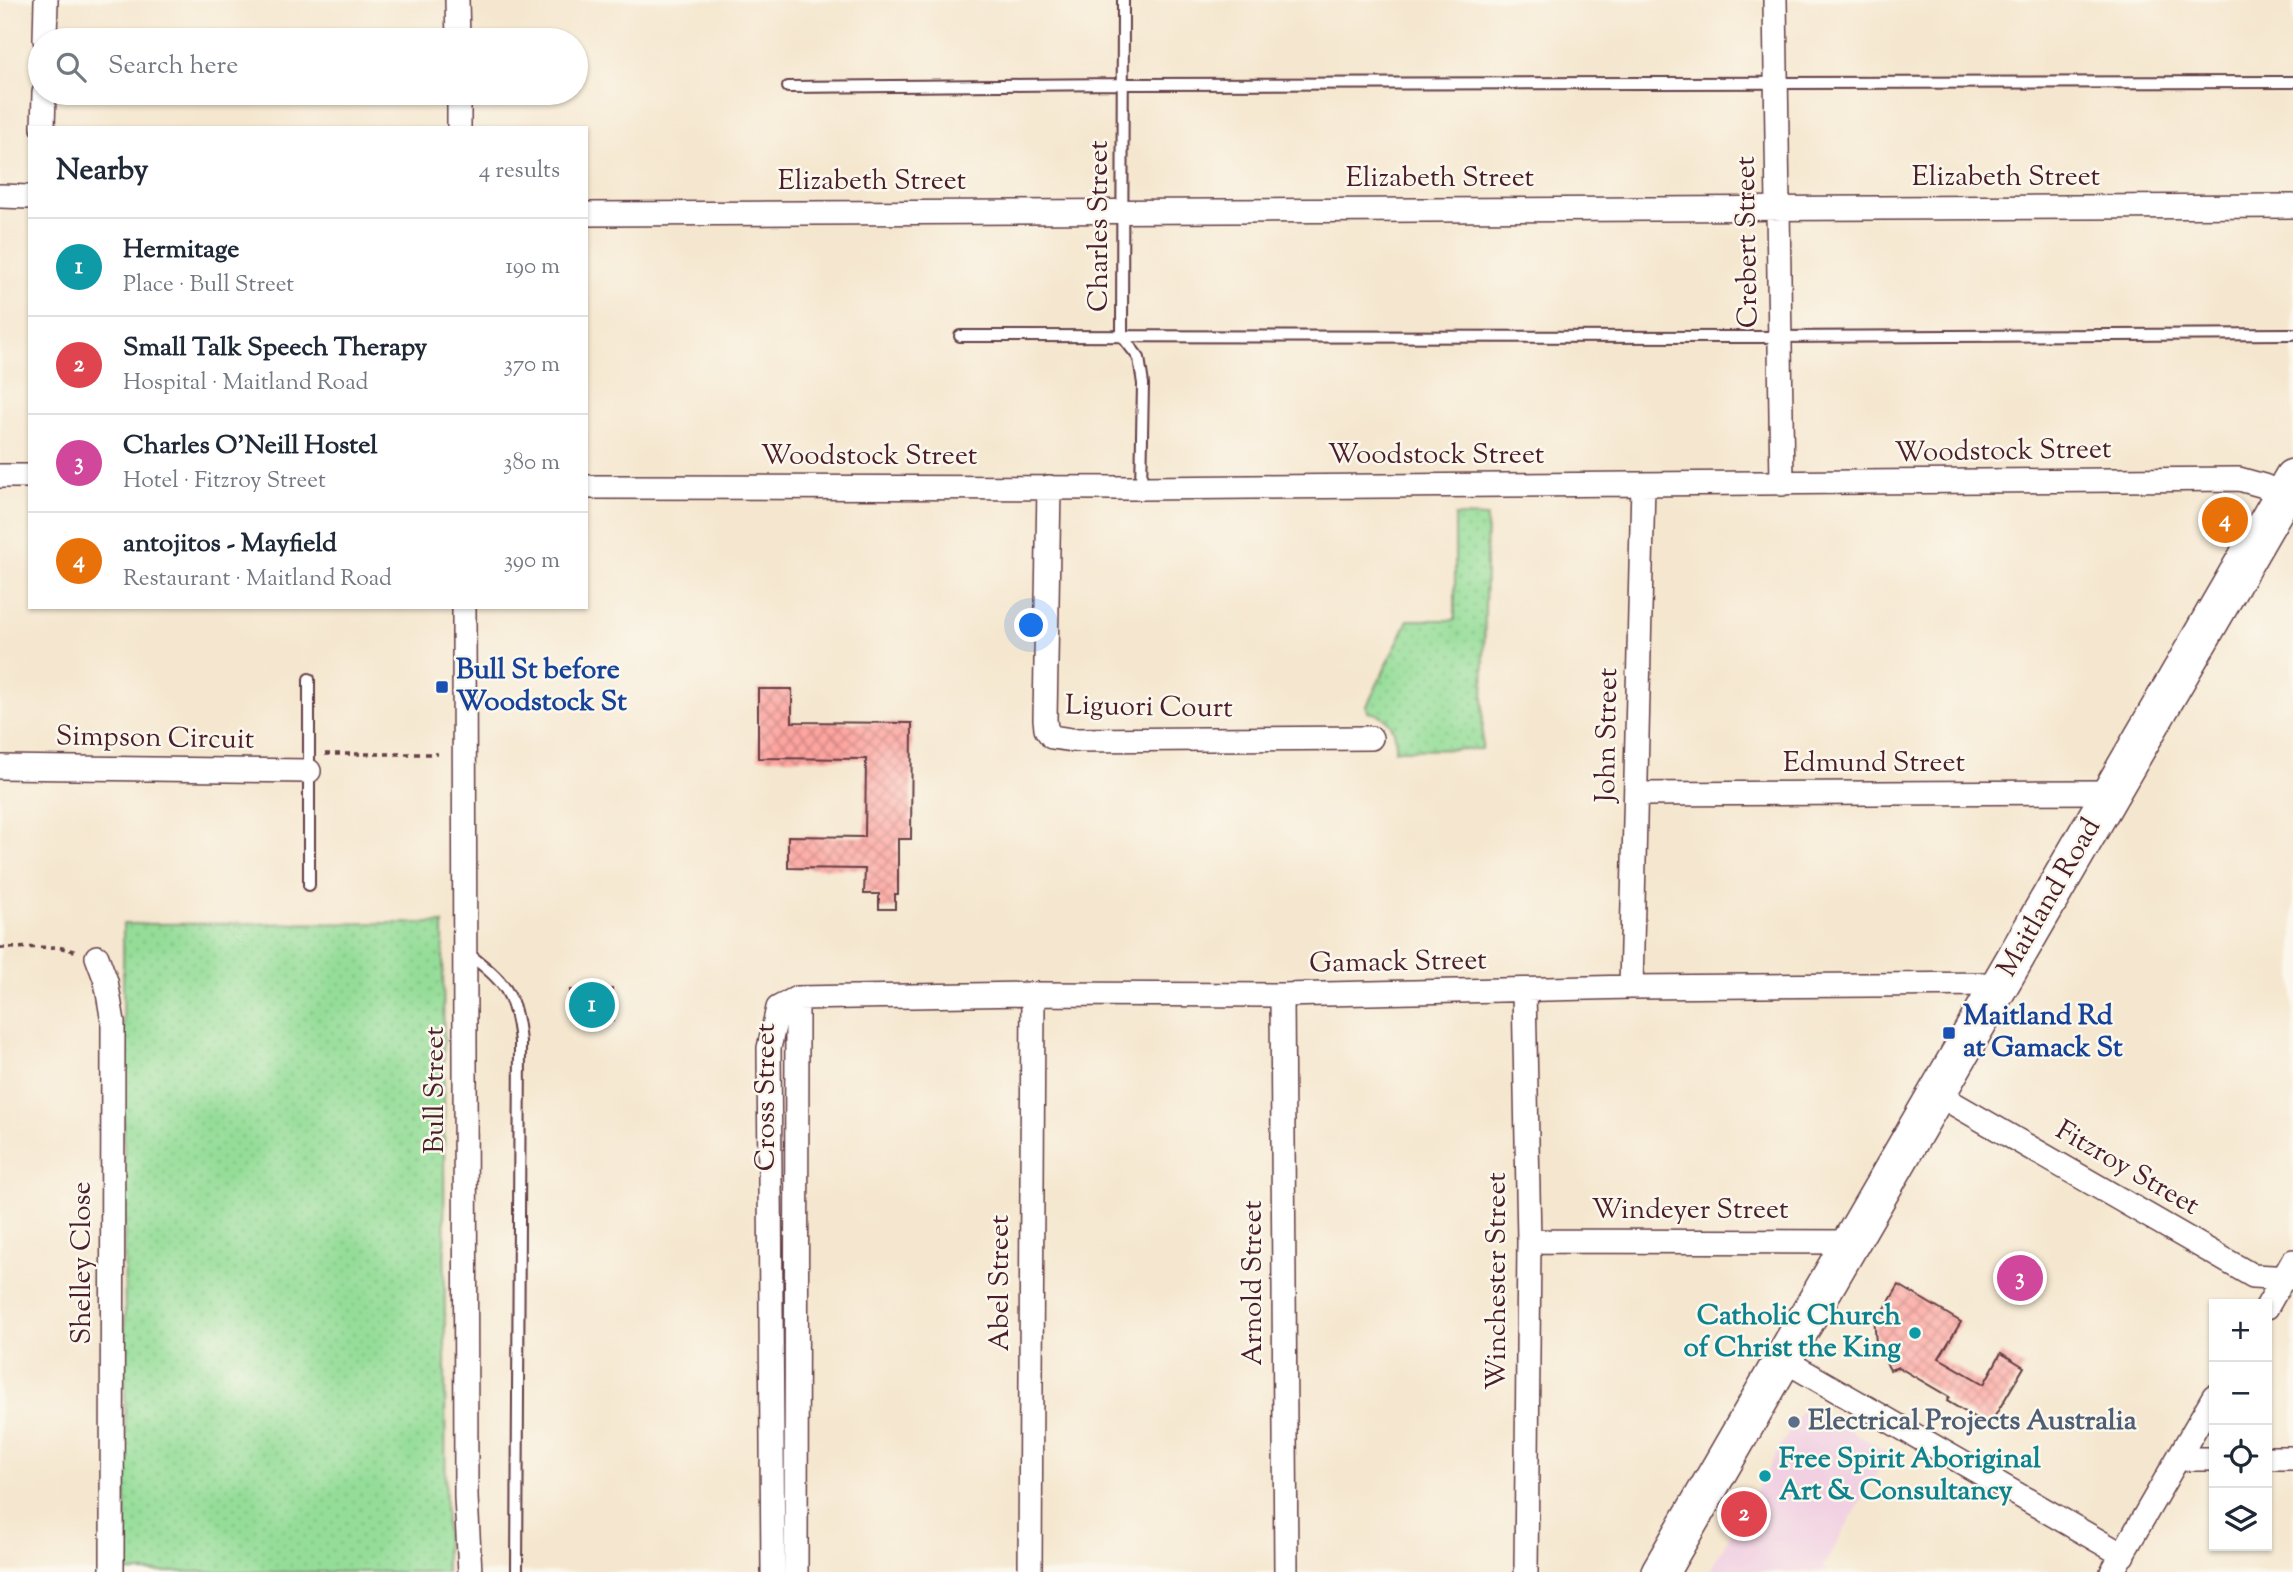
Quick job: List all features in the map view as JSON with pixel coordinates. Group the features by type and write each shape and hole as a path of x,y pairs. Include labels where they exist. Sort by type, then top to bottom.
{"main road":[{"name":"Maitland Road","path":"1660,1572 2288,487"}],"street":[{"path":"45,28 46,0"},
{"path":"457,0 458,28"},
{"name":"Crebert Street","path":"1775,0 1782,484"},
{"path":"43,126 44,105"},
{"path":"459,105 459,126"},
{"path":"0,197 28,197"},
{"name":"Elizabeth Street","path":"588,214 2293,206"},
{"path":"0,476 28,476"},
{"name":"Woodstock Street","path":"588,487 1140,488 2239,479 2264,486 2288,487"},
{"name":"John Street","path":"1631,987 1643,484"},
{"name":"Liguori Court","path":"1049,487 1045,719 1046,729 1052,737 1072,740 1371,738"},
{"name":"Bull Street","path":"464,609 466,1483 470,1572"},
{"name":"Simpson Circuit","path":"0,767 309,771"},
{"name":"Edmund Street","path":"1636,794 2111,792"},
{"name":"Shelley Close","path":"97,957 106,981 113,1022 113,1572"},
{"name":"Gamack Street","path":"797,998 1032,994 1282,995 1631,987 2000,984"},
{"name":"Winchester Street","path":"1524,990 1529,1241 1527,1572"},
{"name":"Abel Street","path":"1030,1572 1032,994"},
{"name":"Arnold Street","path":"1282,995 1286,1572"},
{"name":"Cross Street","path":"773,1572 769,1048 778,1008 797,998 796,1572"},
{"name":"Fitzroy Street","path":"1937,1094 2253,1276 2290,1273"},
{"name":"Windeyer Street","path":"1529,1241 1852,1242"},
{"path":"2272,1300 2290,1273"},
{"path":"1782,1359 2117,1563 2209,1405"},
{"path":"2272,1458 2293,1458"},
{"path":"2178,1459 2209,1459"}],"lane":[{"name":"Charles Street","path":"1123,0 1122,336 1139,358 1143,384 1140,488"},
{"path":"788,87 2293,82"},
{"path":"960,336 1779,337 2293,334"},
{"path":"309,679 309,885"},
{"path":"466,952 492,972 507,990 517,1014 520,1042 517,1572"}],"path":[{"path":"325,754 438,754"},
{"path":"0,948 58,947 97,957"}],"shaded area":[{"path":"1805,1404 1889,1453 1823,1567 1830,1572 1709,1572"}],"green space":[{"path":"1455,516 1487,517 1482,749 1395,750 1395,736 1390,724 1381,716 1368,712 1367,706 1408,620 1455,620"},
{"path":"443,923 446,1572 126,1572 123,924"}],"building":[{"path":"758,689 792,689 792,722 912,723 911,839 898,839 898,894 895,894 895,909 879,909 879,894 864,894 865,869 788,868 788,836 865,837 866,759 758,758"},
{"path":"612,989 613,1021 571,1022 570,990"},
{"path":"1899,1285 1961,1322 1939,1358 1984,1384 2001,1353 2024,1367 1989,1426 1947,1401 1949,1397 1898,1367 1890,1370 1876,1344 1874,1315 1881,1315"}],"place":[{"name":"antojitos - Mayfield","path":"2225,520"},
{"name":"Bull St before Woodstock St","path":"442,687"},
{"name":"Hermitage","path":"592,1005"},
{"name":"Maitland Rd at Gamack St","path":"1949,1033"},
{"name":"Charles O'Neill Hostel","path":"2020,1278"},
{"name":"Catholic Church of Christ the King","path":"1915,1333"},
{"name":"Electrical Projects Australia","path":"1794,1422"},
{"name":"Free Spirit Aboriginal Art & Consultancy","path":"1765,1476"},
{"name":"Small Talk Speech Therapy","path":"1744,1514"}]}
